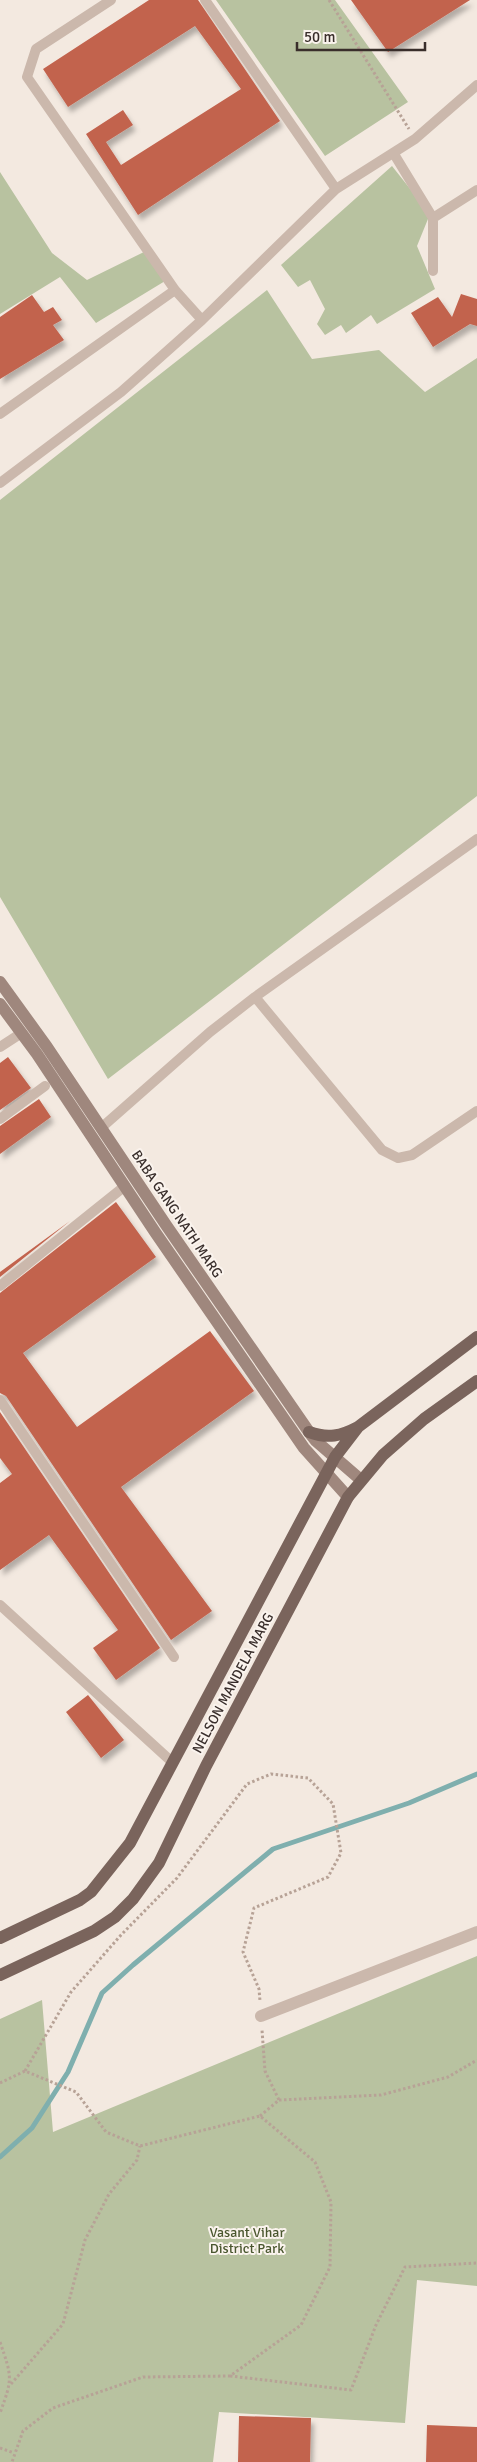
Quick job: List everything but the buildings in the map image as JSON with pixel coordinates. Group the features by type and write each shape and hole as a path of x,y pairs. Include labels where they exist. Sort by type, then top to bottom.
{"main road":[{"path":"309,1432 330,1437 341,1436 358,1428 477,1337"},
{"name":"NELSON MANDELA MARG","path":"0,1975 94,1931 115,1917 133,1899 159,1863 206,1766 348,1497 383,1455 424,1420 477,1381"},
{"name":"NELSON MANDELA MARG","path":"0,1938 80,1900 91,1892 130,1843 335,1457 358,1428"}],"street":[{"name":"BABA GANG NATH MARG","path":"0,982 37,1054 125,1186 304,1448 348,1497"},
{"name":"BABA GANG NATH MARG","path":"0,1004 24,1029 47,1047 309,1432 316,1441 361,1480"},
{"path":"261,2016 477,1932"}],"lane":[{"path":"111,0 36,49 27,77 175,290 202,320"},
{"path":"206,0 336,189"},
{"path":"0,483 121,392 202,320 298,224 336,189 415,139 477,85"},
{"path":"394,154 433,218 433,271"},
{"path":"433,218 477,190"},
{"path":"0,414 175,290"},
{"path":"101,1128 210,1032 255,996 477,839"},
{"path":"255,996 382,1150 398,1158 412,1155 477,1111"},
{"path":"0,1047 24,1029"},
{"path":"0,1119 45,1086"},
{"path":"0,1286 125,1186"},
{"path":"0,1400 174,1657"},
{"path":"0,1605 172,1762"}],"path":[{"path":"330,0 415,139"},
{"path":"0,2083 25,2072 71,1992 121,1935 177,1878 247,1784 271,1774 308,1778 333,1804 341,1853 328,1877 254,1908 243,1952 259,1989 265,2071 279,2100"},
{"path":"25,2072 76,2092 106,2132 140,2146 260,2116 279,2100 381,2095 448,2077 477,2060"},
{"path":"230,2376 301,2325 330,2267 330,2202 315,2162 260,2116"},
{"path":"0,2413 11,2384 63,2324 85,2240 109,2194 137,2160 140,2146"},
{"path":"12,2462 23,2431 54,2408 143,2377 230,2376 350,2390 376,2325 405,2267 477,2263"},
{"path":"0,2342 10,2369 11,2384"},
{"path":"0,2448 14,2453"}],"green space":[{"path":"216,0 335,0 408,102 325,156"},
{"path":"392,166 430,214 417,246 435,289 377,324 371,315 346,333 341,325 325,335 317,324 325,309 310,280 298,287 281,265"},
{"path":"0,172 52,253 87,280 148,250 170,278 96,323 60,277 0,314"},
{"path":"267,290 312,359 379,350 425,392 477,358 477,796 108,1079 0,897 0,500"},
{"name":"Vasant Vihar District Park","path":"477,1956 477,2286 417,2280 405,2423 219,2412 213,2462 0,2462 0,2019 42,2000 53,2132"}],"waterway":[{"path":"0,2157 32,2128 68,2072 102,1993 273,1849 409,1803 477,1774"}]}
